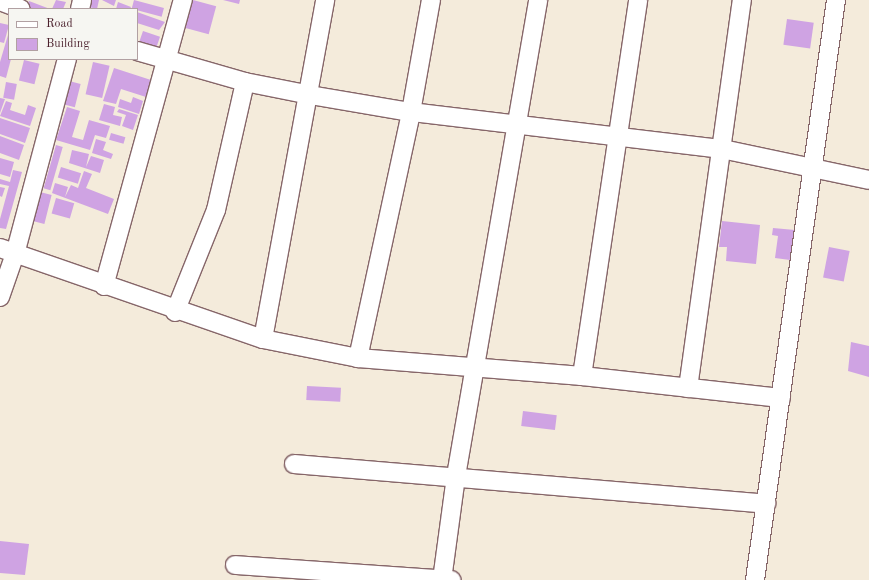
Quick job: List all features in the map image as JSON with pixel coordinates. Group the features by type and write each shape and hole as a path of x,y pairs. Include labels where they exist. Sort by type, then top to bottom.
{"street":[{"path":"104,286 183,0"},
{"path":"263,339 310,95 325,0"},
{"path":"358,358 411,112 431,0"},
{"path":"234,565 445,580 456,476 476,367 538,0"},
{"path":"582,376 638,0"},
{"path":"688,388 742,0"},
{"path":"756,580 836,0"},
{"path":"0,1 18,8"},
{"path":"138,51 245,82 310,95 411,112 517,125 617,134 722,149 869,180"},
{"path":"0,297 8,251 67,60"},
{"path":"175,312 216,210 245,82"},
{"path":"8,251 175,312 263,339 358,358 582,376 781,398"},
{"path":"294,464 456,476 766,504"}],"building":[{"path":"56,0 66,2 63,8 52,8"},
{"path":"87,0 99,0 97,8 85,6"},
{"path":"102,0 116,0 114,6"},
{"path":"134,0 164,8 162,17 138,10 138,8 132,8"},
{"path":"193,0 216,6 209,34 185,28"},
{"path":"223,0 240,0 239,4"},
{"path":"29,1 47,8 26,8"},
{"path":"118,2 131,7 130,8 116,8"},
{"path":"138,12 165,22 159,30 138,23"},
{"path":"787,19 814,23 810,49 783,45"},
{"path":"0,23 8,25 8,29 4,43 0,42"},
{"path":"143,31 160,37 154,53 138,47"},
{"path":"8,35 8,60 11,60 6,78 0,76 0,62"},
{"path":"24,60 40,64 34,84 19,80"},
{"path":"93,62 110,66 102,98 86,94"},
{"path":"114,68 151,80 146,97 121,89 116,104 103,101"},
{"path":"69,81 81,84 75,107 63,104"},
{"path":"6,82 17,84 14,100 3,98"},
{"path":"133,97 143,101 139,114 118,107 120,99 131,103"},
{"path":"0,98 5,99 0,113"},
{"path":"6,101 12,103 10,110 25,115 28,105 36,108 30,126 0,116"},
{"path":"104,104 115,107 113,115 122,117 120,126 99,120"},
{"path":"67,107 80,111 72,137 83,140 89,120 110,126 106,138 95,135 90,150 56,140"},
{"path":"119,109 138,115 133,130 122,126 126,115 117,112"},
{"path":"0,118 30,128 25,143 0,134"},
{"path":"111,133 125,137 123,144 109,140"},
{"path":"0,136 24,145 19,160 0,153"},
{"path":"96,139 106,142 103,150 113,154 111,159 92,153"},
{"path":"56,145 63,147 50,190 44,188"},
{"path":"72,150 89,154 86,167 91,156 104,160 100,173 69,163"},
{"path":"0,158 14,162 10,177 0,174"},
{"path":"61,167 81,173 78,184 58,178"},
{"path":"13,170 22,172 6,229 0,228 0,219 9,186 0,184 0,179 10,182"},
{"path":"84,171 92,174 86,188 114,199 108,214 52,193 55,183 68,187 65,197 71,185 78,188"},
{"path":"0,187 5,188 2,197 0,196"},
{"path":"40,192 52,195 44,224 33,221"},
{"path":"56,198 74,203 70,219 52,213"},
{"path":"722,221 760,225 756,264 726,261 727,247 719,247"},
{"path":"773,228 795,230 790,260 775,258 778,236 772,235"},
{"path":"829,247 850,251 844,281 823,277"},
{"path":"851,342 869,346 869,377 848,371"},
{"path":"307,386 341,388 340,402 306,400"},
{"path":"523,411 557,415 555,430 521,426"},
{"path":"0,541 29,544 25,575 0,573"}]}
